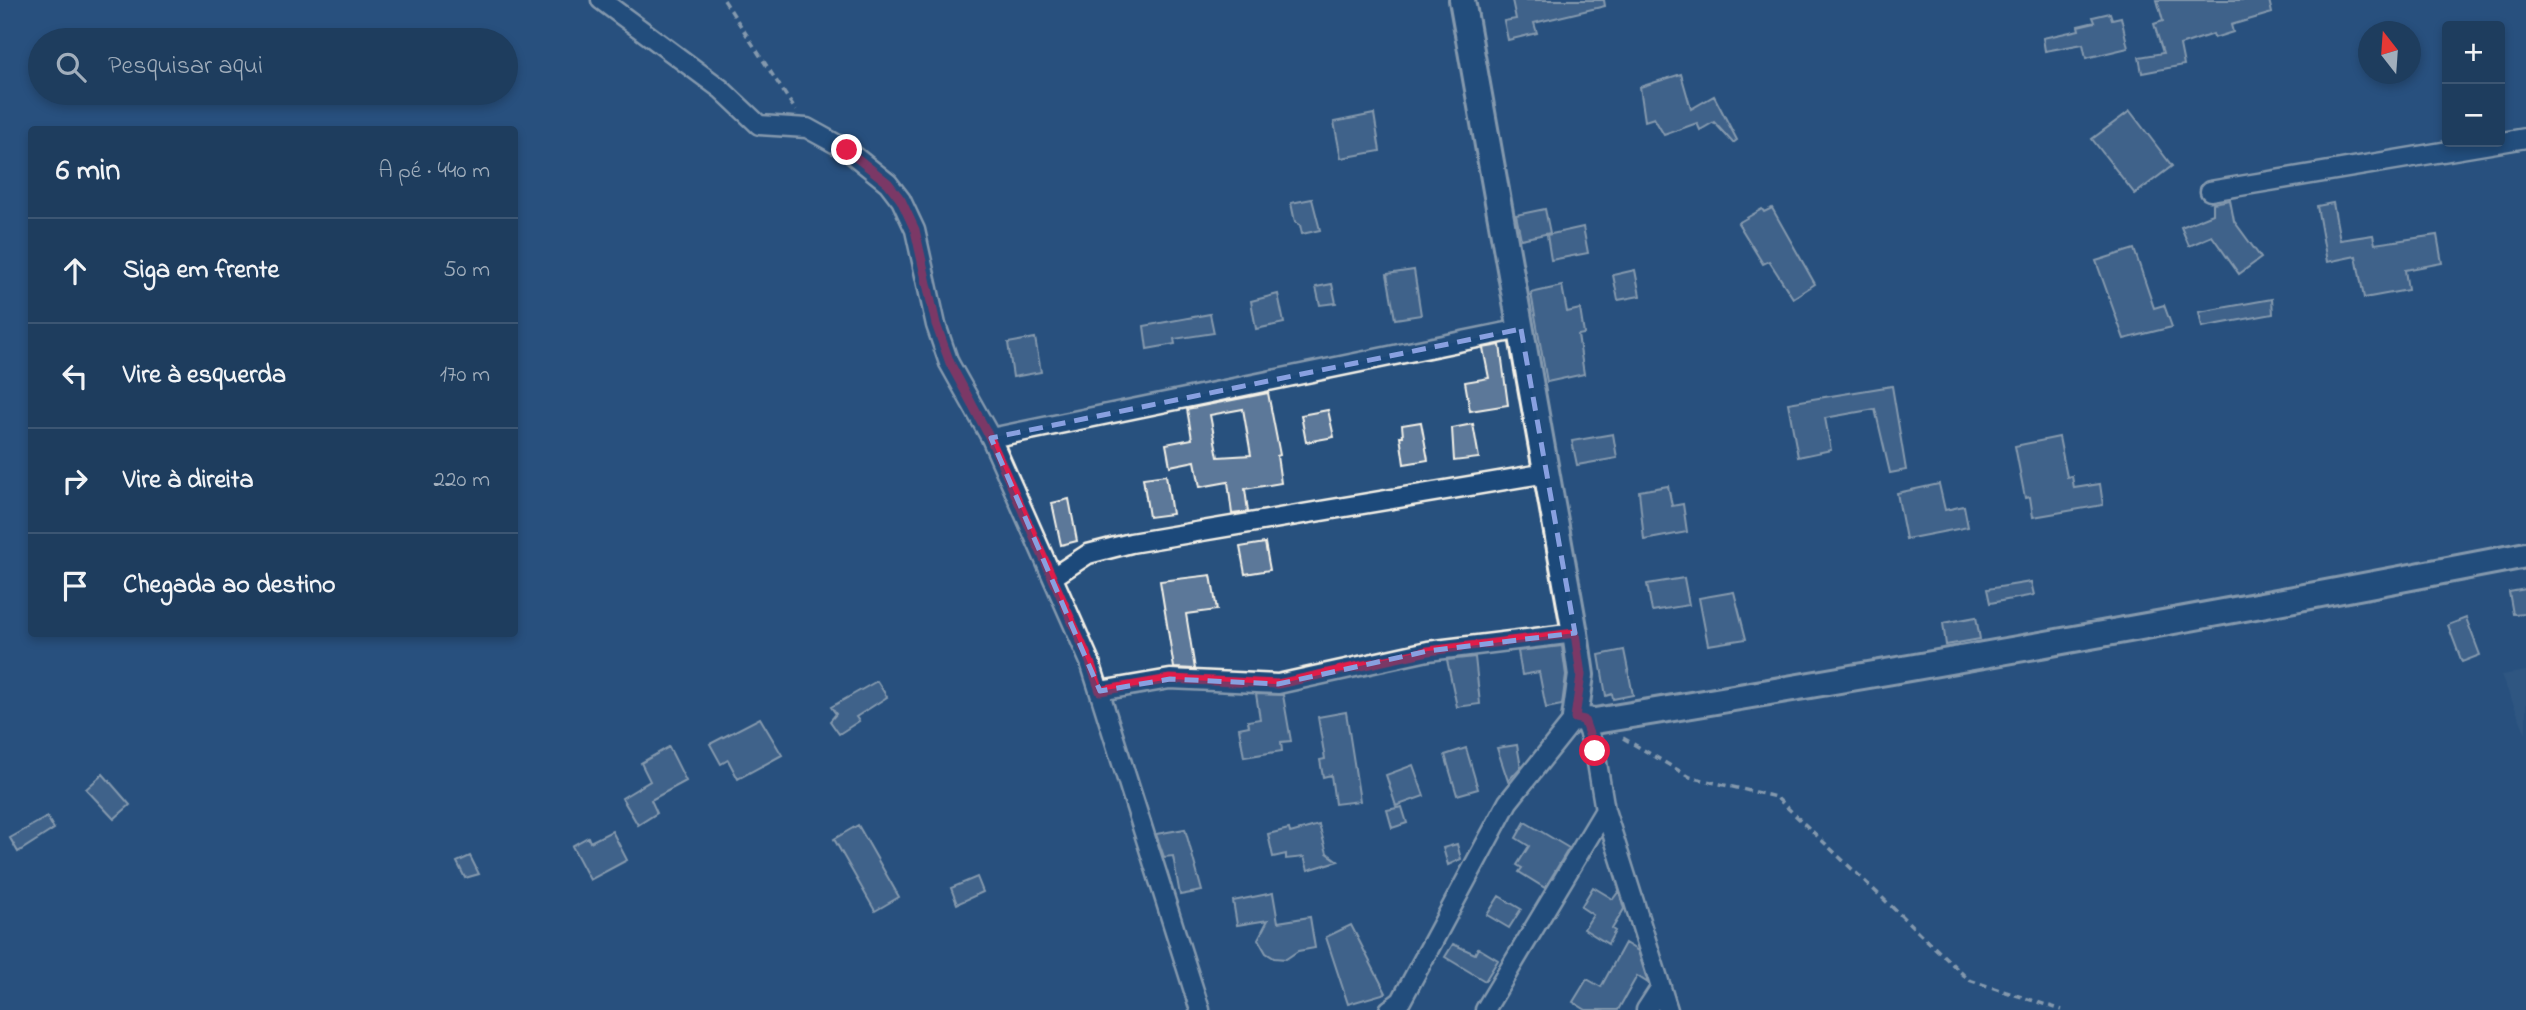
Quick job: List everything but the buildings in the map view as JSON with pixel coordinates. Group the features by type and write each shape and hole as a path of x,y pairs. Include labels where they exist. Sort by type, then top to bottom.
{"street":[{"path":"601,0 721,89 759,125 807,128 847,150 888,183 901,200 915,230 936,324 950,363 990,438 1090,662 1200,1010"},
{"path":"1462,0 1575,633 1585,720 1595,751 1605,810 1668,1010"},
{"path":"2210,191 2526,138"},
{"path":"990,438 1521,329"},
{"path":"1053,577 1088,554 1131,543 1546,473"},
{"path":"1389,1010 1401,1001 1508,802 1585,720 2200,618 2526,555"},
{"path":"1100,691 1170,679 1278,684 1428,651 1575,633"},
{"path":"1485,1010 1605,810"},
{"path":"1646,1010 1661,988"}],"path":[{"path":"724,0 807,128"},
{"path":"1585,720 1690,777 1776,797 1969,981 2062,1010"}],"highlighted area":[{"path":"1521,329 1575,633 1428,651 1278,684 1170,679 1100,691 991,438"}],"shaded area":[{"path":"2526,671 2526,734 2501,675"}],"route":[{"path":"847,150 888,183 901,200 915,230 936,324 950,363 990,438 1090,662 1100,691 1170,679 1225,684 1278,684 1428,651 1575,633 1581,675 1575,718 1584,720 1595,751"}]}
